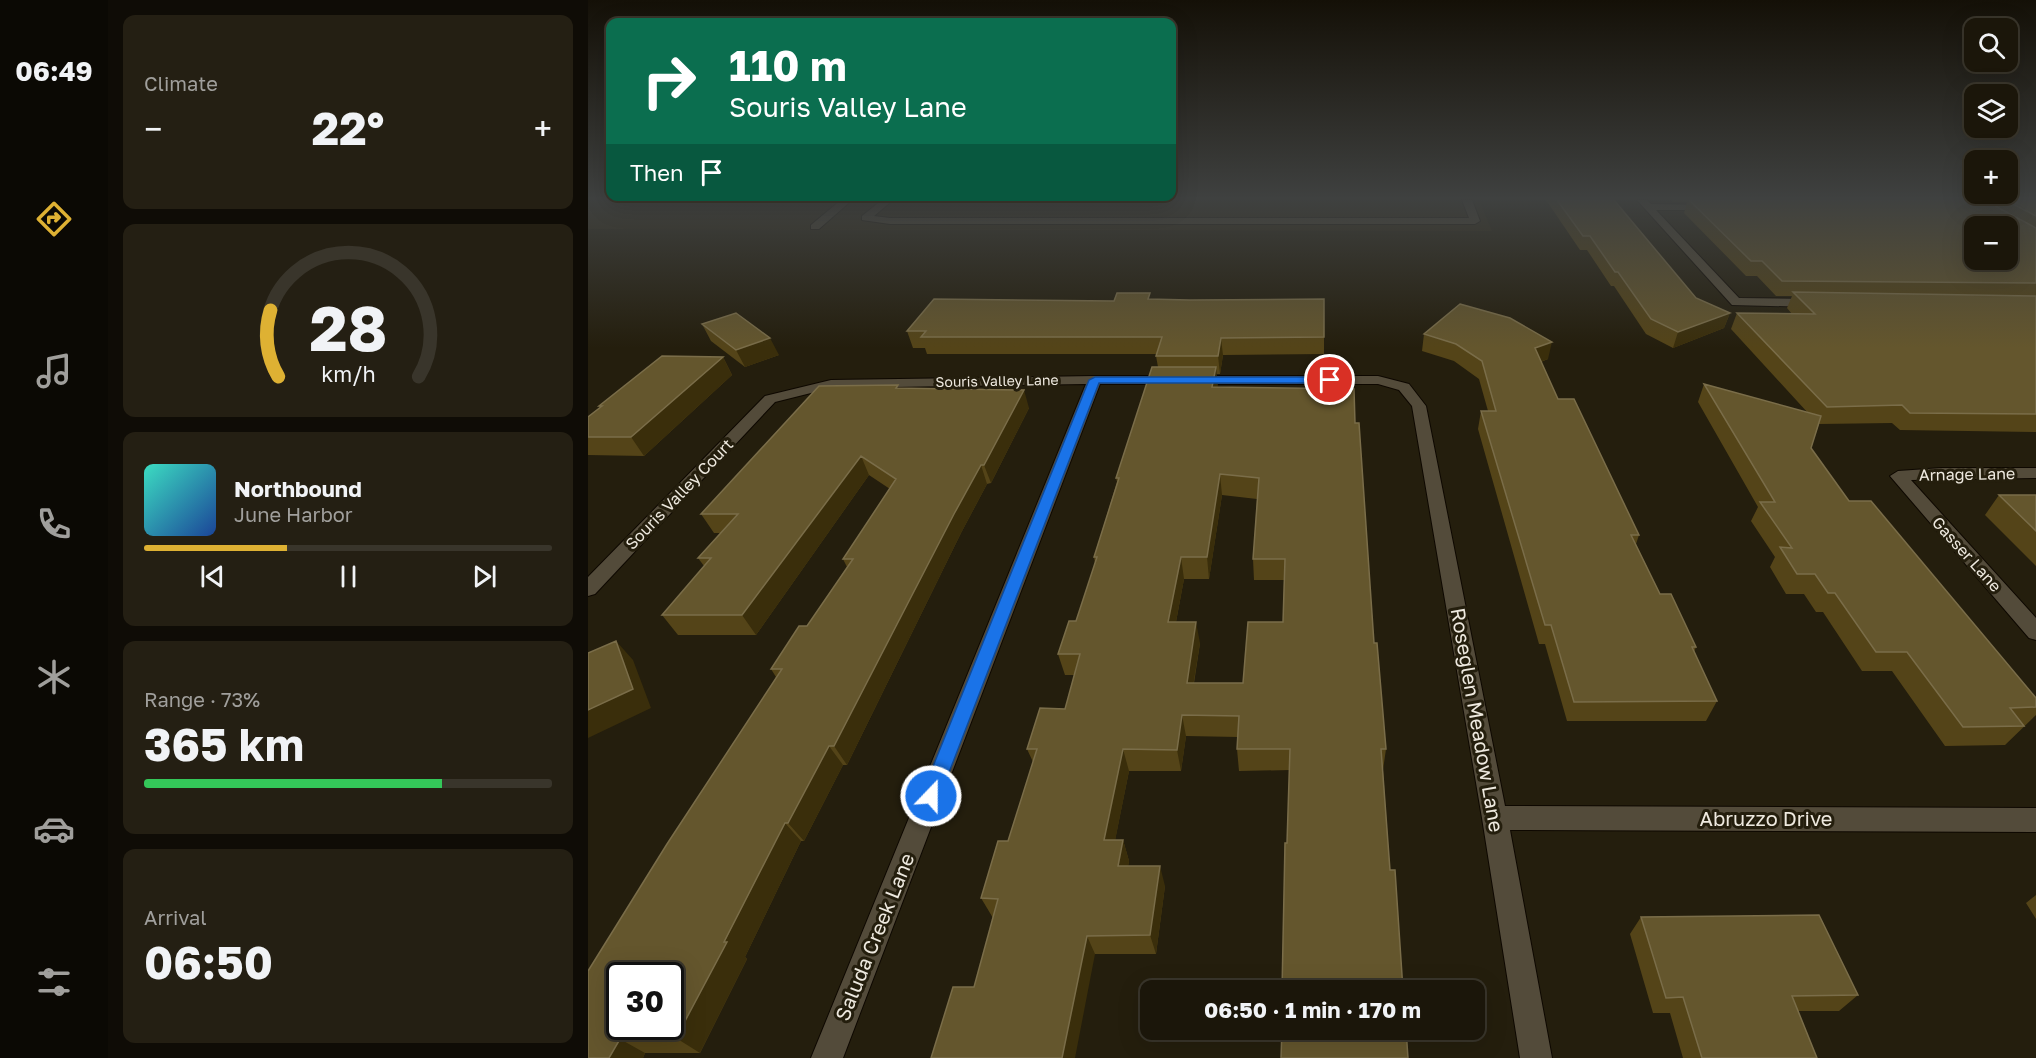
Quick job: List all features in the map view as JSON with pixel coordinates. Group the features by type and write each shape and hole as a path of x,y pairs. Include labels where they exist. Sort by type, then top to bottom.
{"street":[{"path":"1688,249 1736,302 1828,303"},
{"name":"Souris Valley Lane","path":"770,399 831,384 1095,380 1378,380 1404,387"},
{"name":"Saluda Creek Lane","path":"827,1058 1095,380"},
{"name":"Roseglen Meadow Lane","path":"1404,387 1419,406 1495,818 1536,1058"},
{"name":"Souris Valley Court","path":"588,589 770,399"},
{"name":"Arnage Lane","path":"1898,476 1942,473 2036,473"},
{"name":"Gasser Lane","path":"1898,476 2036,632"},
{"name":"Abruzzo Drive","path":"1495,818 2036,820"}],"building":[{"path":"1599,249 1655,249 1696,298 1730,313 1678,332 1651,319 1618,272 1615,272"},
{"path":"1739,249 1964,249 1964,270 2018,270 2018,249 2036,249 2036,283 1782,281 1762,261 1751,261"},
{"path":"1793,292 2036,296 2036,414 1910,413 1902,405 1827,407 1737,313 1815,314"},
{"path":"1117,293 1150,293 1148,299 1324,299 1324,337 1221,338 1218,356 1156,356 1162,337 921,337 926,331 907,331 934,299 1114,301"},
{"path":"1460,304 1510,318 1552,342 1535,348 1558,399 1574,399 1639,535 1631,535 1660,594 1671,594 1696,647 1692,647 1717,701 1574,702 1551,625 1545,625 1481,411 1496,411 1482,361 1456,344 1424,334"},
{"path":"736,313 770,338 736,350 702,324"},
{"path":"662,356 723,357 631,437 588,437 588,417"},
{"path":"1152,367 1216,367 1212,387 1354,389 1355,423 1359,423 1374,643 1377,643 1386,749 1381,749 1390,870 1395,870 1402,980 1282,980 1285,843 1287,843 1290,749 1237,749 1239,716 1182,715 1177,750 1123,749 1104,840 1123,840 1118,866 1160,866 1150,935 1087,936 1062,1058 931,1058 953,987 974,987 998,899 981,898 998,841 1008,841 1037,749 1027,749 1040,708 1065,709 1080,654 1058,654 1069,621 1076,621 1119,478 1116,478","holes":["1220,474 1259,478 1253,559 1285,559 1283,622 1248,622 1243,683 1187,683 1196,622 1168,622 1181,557 1207,557"]},
{"path":"1704,384 1821,416 1811,448 1849,501 1871,501 2036,698 2036,707 2010,708 2024,726 1963,727 1907,652 1876,652 1835,593 1828,593 1815,574 1797,574 1780,547 1792,548 1760,502 1775,502"},
{"path":"898,385 896,388 1024,390 984,465 981,465 954,514 834,746 829,746 788,823 785,823 724,942 727,942 684,1023 684,962 606,962 606,1040 619,1040 609,1058 588,1058 588,971 667,844 782,669 771,669 799,626 807,626 853,559 843,559 896,479 861,456 742,615 662,615 711,558 698,558 738,514 701,514 819,386"},
{"path":"1999,495 2036,495 2036,531"},
{"path":"616,641 633,689 588,710 588,653"},
{"path":"1819,915 1858,995 1792,996 1817,1058 1702,1058 1683,997 1666,998 1641,917"},
{"path":"1282,1040 1407,1040 1408,1058 1281,1058"}],"route":[{"path":"931,796 1095,380 1330,380"}]}
